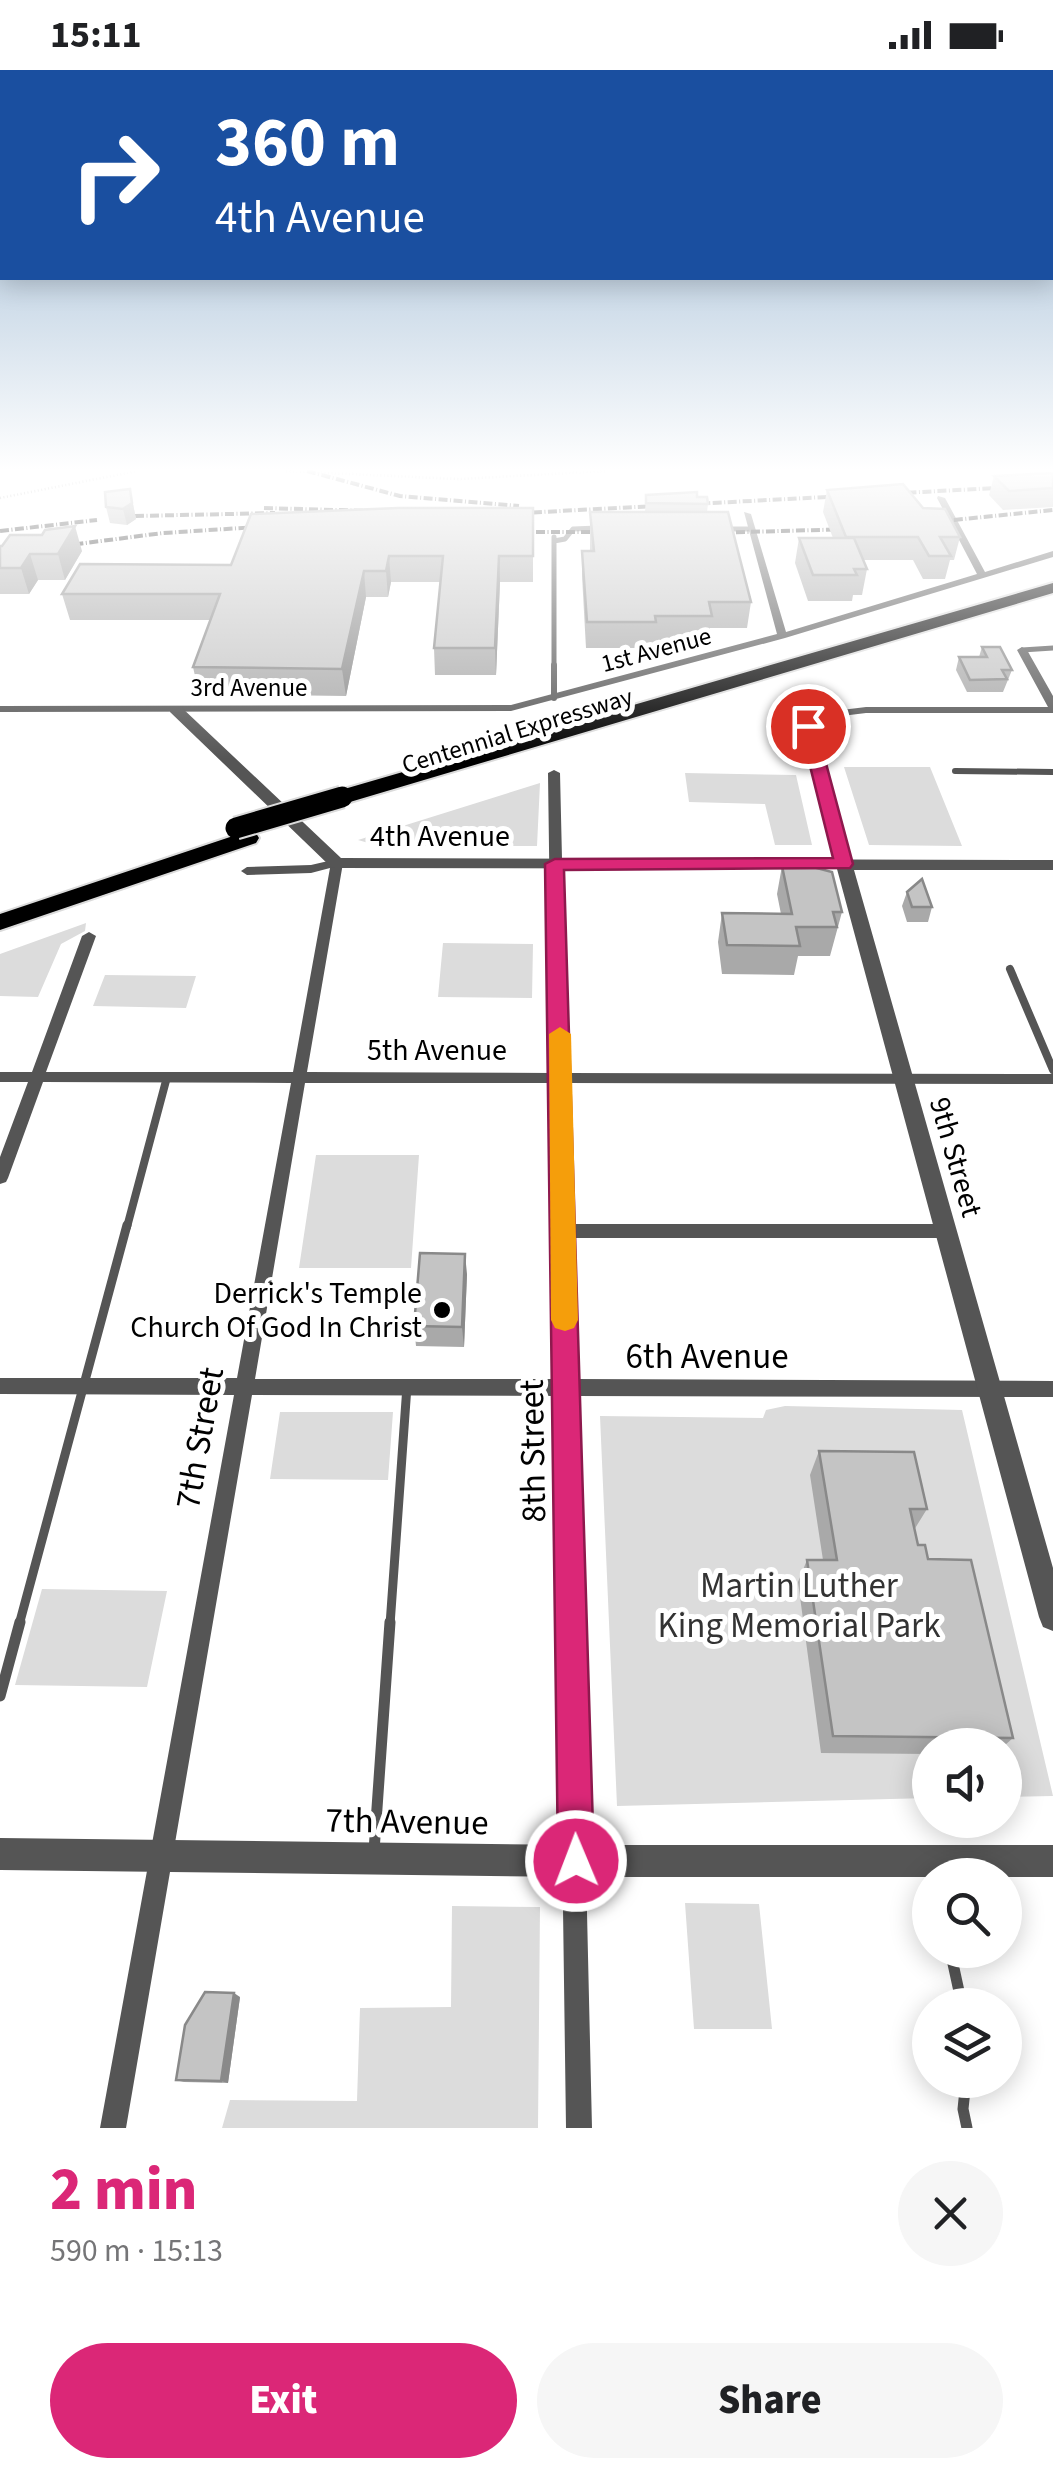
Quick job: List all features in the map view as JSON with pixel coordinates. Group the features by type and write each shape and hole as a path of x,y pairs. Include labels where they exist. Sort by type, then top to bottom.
{"highway":[{"name":"Centennial Expressway","path":"345,803 1053,588"},
{"name":"Centennial Expressway","path":"0,907 242,833 1053,599"},
{"name":"Centennial Expressway","path":"0,922 242,833"}],"street":[{"path":"763,567 782,636"},
{"path":"978,567 983,576"},
{"name":"1st Avenue","path":"498,709 554,698 782,636 1012,567"},
{"path":"1022,650 1053,708"},
{"name":"9th Street","path":"1053,708 866,710 817,715 808,726 1053,1618"},
{"name":"3rd Avenue","path":"0,709 498,709"},
{"path":"175,710 337,863"},
{"name":"8th Street","path":"554,772 579,2128"},
{"name":"4th Avenue","path":"247,871 311,869 337,863 1053,865"},
{"name":"7th Street","path":"113,2128 337,863"},
{"path":"0,1178 88,936"},
{"name":"5th Avenue","path":"0,1077 1053,1079"},
{"path":"562,1230 945,1231"},
{"name":"6th Avenue","path":"0,1386 1053,1389"},
{"name":"7th Avenue","path":"0,1854 912,1868"},
{"name":"7th Avenue","path":"1022,1863 1053,1861"}],"lane":[{"path":"554,567 554,698"},
{"path":"1022,650 1053,648"},
{"path":"955,771 1053,772"},
{"path":"1010,968 1053,1070"},
{"path":"0,1696 167,1078"},
{"path":"374,1859 407,1386"},
{"path":"964,2098 967,2128"}],"green space":[{"path":"844,767 930,767 962,846 869,845"},
{"path":"685,773 796,775 812,845 775,845 765,804 689,802"},
{"path":"540,783 537,846 379,846 358,840"},
{"path":"86,923 85,931 61,944 38,997 0,996 0,954"},
{"path":"443,943 533,944 532,998 438,997"},
{"path":"105,975 196,976 186,1008 93,1006"},
{"path":"316,1155 419,1155 411,1268 299,1268"},
{"name":"Martin Luther King Memorial Park","path":"785,1406 962,1410 1053,1796 1022,1797 1022,1728 912,1728 912,1798 617,1806 600,1416 763,1418 766,1410"},
{"path":"280,1412 393,1412 388,1480 270,1479"},
{"path":"42,1589 167,1591 147,1687 15,1685"},
{"path":"685,1903 759,1904 772,2029 694,2029"},
{"path":"452,1906 540,1907 538,2128 222,2128 230,2100 357,2101 360,2008 451,2007"}],"building":[{"path":"78,567 387,567 386,571 364,571 342,669 193,667 220,594 62,594"},
{"path":"442,567 499,567 495,648 434,648"},
{"path":"583,567 742,567 751,602 709,602 712,616 655,616 656,622 587,622"},
{"path":"810,567 867,569 854,569 857,575 813,575"},
{"path":"982,647 1000,647 1012,670 1002,670 1007,679 970,680 959,657 987,657"},
{"path":"782,866 809,866 832,872 842,912 833,912 837,927 796,927 800,946 727,945 722,913 792,914"},
{"path":"922,879 932,907 912,907 907,892"},
{"name":"Derrick's Temple Church Of God In Christ","path":"420,1253 465,1254 462,1327 414,1326"},
{"path":"819,1451 914,1452 927,1509 910,1509 918,1545 925,1545 928,1559 971,1560 1011,1728 912,1728 912,1737 833,1736 807,1560 837,1560"},
{"path":"205,1992 234,1993 221,2081 176,2080 185,2025"}],"slow traffic":[{"path":"560,1034 565,1320"}],"place":[{"name":"Derrick's Temple Church Of God In Christ","path":"442,1310"}],"route":[{"path":"576,1861 555,864 844,864 808,726"}]}
